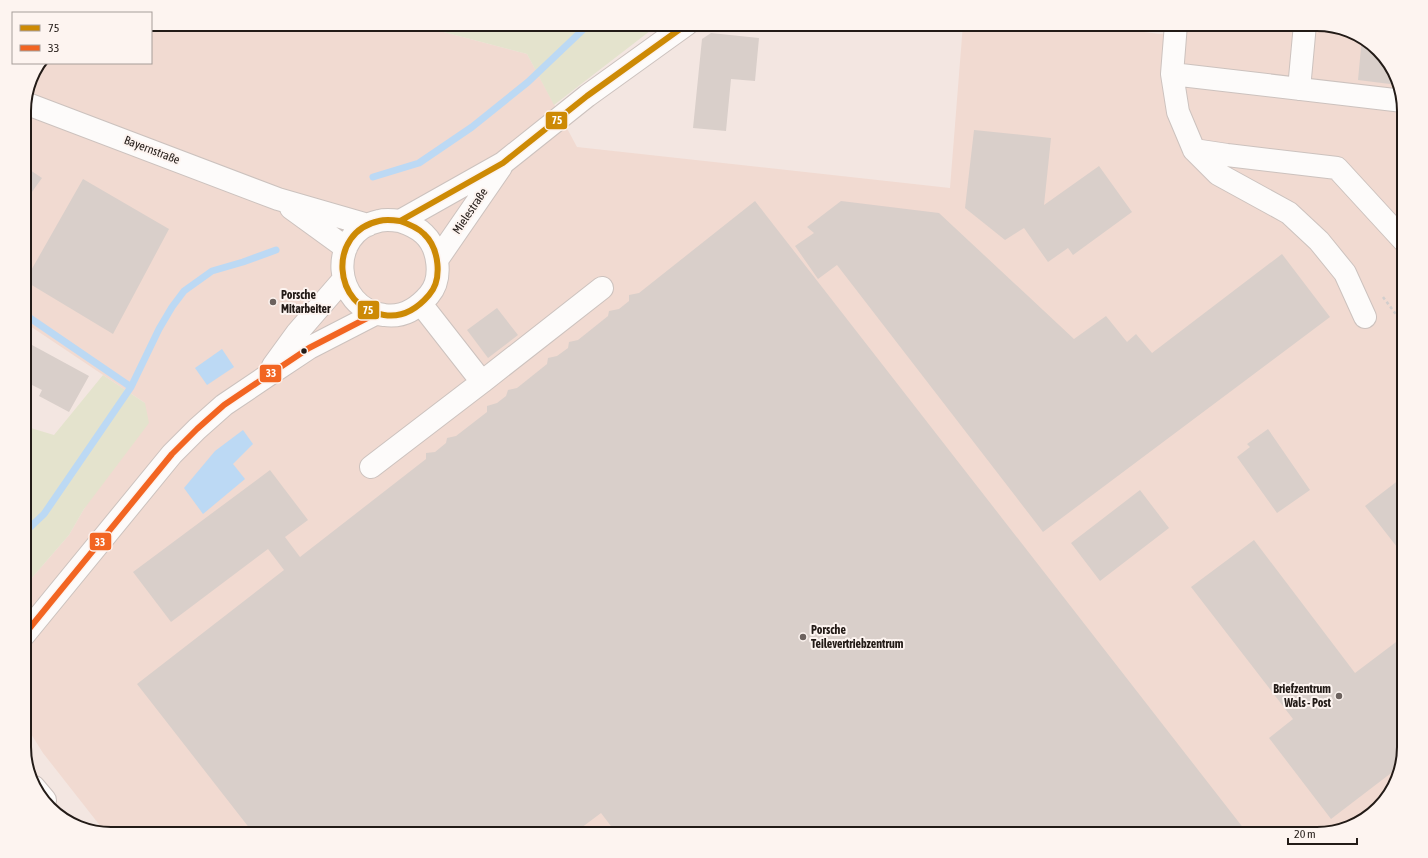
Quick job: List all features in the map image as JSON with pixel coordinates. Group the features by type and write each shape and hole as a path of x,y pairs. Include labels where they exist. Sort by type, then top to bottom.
{"street":[{"name":"Mielestraße","path":"400,221 503,163 587,96 677,31"},
{"path":"1175,31 1172,74 1178,112 1194,150 1218,174 1289,213 1319,241 1344,273 1365,317"},
{"path":"1299,89 1304,31"},
{"path":"1172,74 1396,100"},
{"name":"Bayernstraße","path":"31,105 278,199 368,225"},
{"path":"1194,150 1337,168 1397,233"},
{"name":"Mielestraße","path":"437,260 503,163"},
{"name":"Bayernstraße","path":"278,199 346,248"},
{"name":"Mielestraße","path":"378,221 400,221 414,226 425,235 433,246 437,260 437,276 432,292 421,304 407,312 391,316 375,314 361,306 353,298 343,280 342,264 346,248 359,230 368,225 378,221"},
{"path":"266,376 297,333 343,280"},
{"path":"371,467 602,288"},
{"path":"421,304 482,382"},
{"path":"31,627 182,444 197,428 224,405 309,348 375,314"}],"shaded area":[{"path":"152,31 440,31 527,54 577,147 950,188 962,31 1136,31 1160,34 1184,31 1317,31 1338,34 1348,37 1366,47 1384,66 1393,85 1397,105 1397,747 1394,768 1391,778 1381,796 1366,811 1348,821 1317,827 100,826 43,753 31,734 31,579 69,535 145,403 31,327 31,105 37,80 46,64 152,64"}],"green space":[{"path":"440,31 650,31 554,105 527,54"},
{"path":"103,375 145,403 149,423 84,509 69,535 31,579 31,428 54,435"}],"water":[{"path":"222,349 234,367 207,385 195,368"},
{"path":"243,430 253,444 233,464 245,479 203,514 184,488 215,451"}],"building":[{"path":"711,33 759,38 755,81 731,79 726,131 693,128 702,39"},
{"path":"1361,44 1366,47 1384,66 1393,84 1358,80"},
{"path":"974,130 1051,138 1044,205 1099,166 1132,212 1073,255 1068,248 1048,262 1024,228 1005,240 965,208"},
{"path":"31,171 42,178 31,193"},
{"path":"83,179 169,229 113,334 31,285 31,270"},
{"name":"Porsche Teilevertriebzentrum","path":"755,201 1243,827 612,827 601,813 582,827 249,827 137,684 284,570 268,549 171,622 133,572 270,470 308,520 285,537 300,557 426,459 426,453 435,452 446,443 447,438 456,436 487,412 487,406 497,403 506,396 508,390 517,388 547,364 548,358 557,356 568,348 569,342 578,340 608,316 609,311 619,309 629,301 629,295 639,293"},
{"path":"841,201 939,213 1074,339 1106,316 1127,342 1136,334 1152,353 1282,254 1330,317 1043,532 837,265 818,279 795,246 814,233 807,227"},
{"path":"497,308 518,335 488,358 467,330"},
{"path":"32,345 89,376 69,412 39,396 42,390 31,384"},
{"path":"1268,429 1310,490 1277,513 1237,457 1250,447 1247,444"},
{"path":"1397,481 1397,547 1365,506"},
{"path":"1140,490 1169,528 1100,581 1071,543"},
{"name":"Briefzentrum Wals - Post","path":"1254,540 1355,673 1397,641 1397,747 1393,772 1331,819 1269,738 1293,719 1191,587"}],"waterway":[{"path":"373,177 419,163 472,127 528,82 582,31"},
{"path":"31,526 44,514 131,387 159,329 172,307 184,291 212,271 276,250"},
{"path":"31,319 131,387"}],"transit line":[{"name":"75","path":"400,221 503,163 587,96 677,31"},
{"name":"75","path":"382,220 400,221 419,229 429,240 436,255 438,272 436,281 429,295 409,311 403,314 391,316 367,309 354,299 346,285 342,270 344,254 351,239 362,228 382,220"},
{"name":"33","path":"31,626 172,454 197,429 224,405 309,348 375,314"}],"place":[{"name":"Porsche Mitarbeiter","path":"273,302"},
{"name":"Porsche Teilevertriebzentrum","path":"803,637"},
{"name":"Briefzentrum Wals - Post","path":"1339,696"}]}
